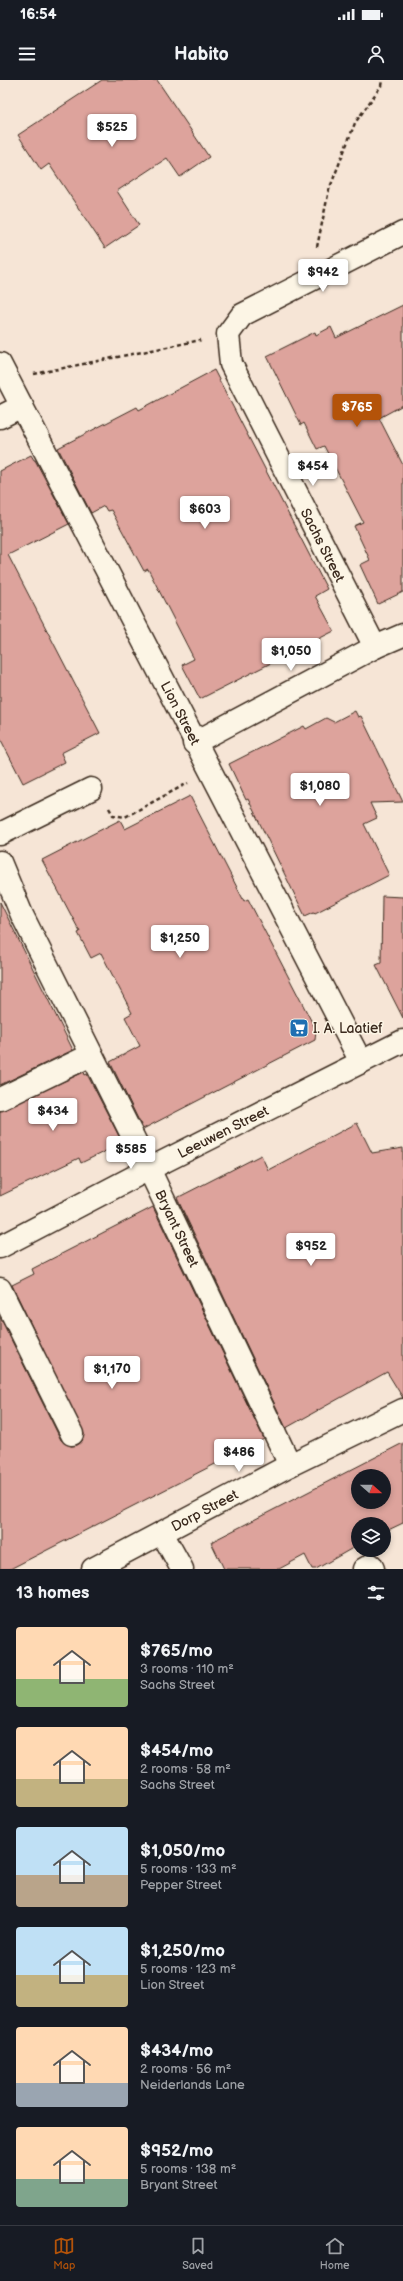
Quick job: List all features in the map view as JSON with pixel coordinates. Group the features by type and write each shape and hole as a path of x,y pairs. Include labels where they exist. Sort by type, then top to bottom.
{"street":[{"path":"228,334 242,315 403,233"},
{"name":"Sachs Street","path":"228,334 231,364 375,647"},
{"name":"Lion Street","path":"4,372 194,743 361,1062"},
{"path":"0,417 22,406"},
{"path":"194,743 375,647 403,635"},
{"path":"0,834 91,789"},
{"name":"Bryant Street","path":"0,862 22,915 149,1169 290,1465"},
{"name":"Leeuwen Street","path":"0,1247 149,1169 403,1041"},
{"path":"0,1099 91,1055"},
{"path":"0,1289 72,1434"},
{"name":"Dorp Street","path":"93,1569 290,1465 403,1410"},
{"path":"162,1533 182,1569"},
{"path":"364,1569 371,1565 373,1569"}],"path":[{"path":"315,278 316,250 329,190 355,123 381,86 382,80"},
{"path":"4,372 228,334"},
{"path":"125,816 192,781"}],"building":[{"path":"102,80 157,80 209,157 180,177 167,158 117,191 139,225 105,248 49,164 41,170 18,135"},
{"path":"403,305 403,405 379,418 403,465 403,592 378,604 360,565 370,560 354,526 363,522 324,446 317,449 304,423 301,425 267,356 315,332 316,335 331,327 336,338"},
{"path":"214,370 327,589 315,596 334,631 200,699 182,665 194,659 148,569 144,571 111,510 107,511 104,506 91,513 58,448 137,407 139,410"},
{"path":"31,455 69,524 8,555 100,733 61,753 65,762 23,783 0,738 0,471"},
{"path":"355,711 358,717 361,716 403,802 370,803 377,818 364,824 389,875 315,913 314,912 305,916 248,799 246,800 229,764 304,726 306,729 326,718 334,722"},
{"path":"190,796 244,901 248,899 316,1030 315,1040 143,1129 110,1062 140,1046 125,1017 132,1013 101,953 91,958 78,933 80,932 42,860 120,820 125,829"},
{"path":"382,896 403,897 403,1018 376,965 381,963"},
{"path":"0,902 73,1050 0,1085"},
{"path":"84,1072 85,1075 87,1074 121,1140 119,1141 120,1144 81,1163 79,1158 0,1196 0,1111"},
{"path":"357,1123 372,1153 403,1148 403,1398 387,1372 286,1428 177,1198 261,1155 268,1170"},
{"path":"153,1207 264,1439 10,1569 0,1569 0,1317 61,1440 71,1446 77,1445 82,1441 84,1434 12,1285 34,1274 32,1269"},
{"path":"403,1443 403,1523 391,1529 391,1517 351,1517 351,1549 316,1569 312,1569 305,1555 279,1569 224,1569 211,1542 351,1470 351,1509 391,1509 391,1469 353,1469"}],"place":[{"name":"I. A. Laatief","path":"299,1028"}]}
